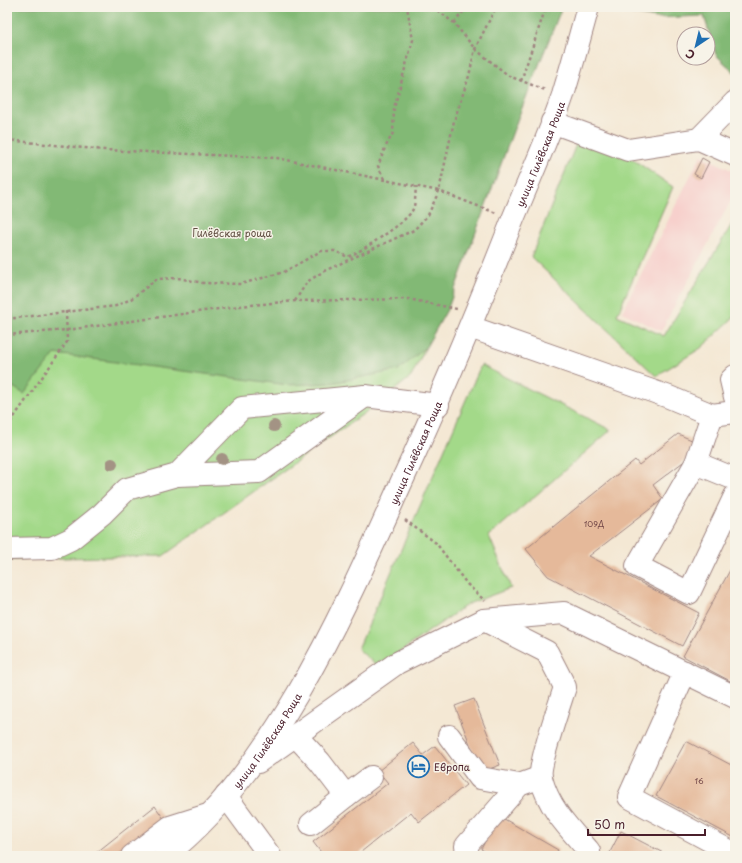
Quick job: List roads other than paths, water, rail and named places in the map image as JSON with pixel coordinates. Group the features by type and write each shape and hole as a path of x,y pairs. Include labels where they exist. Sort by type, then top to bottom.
{"street":[{"name":"улица Гилёвская Роща","path":"165,856 182,843 210,815 244,772 294,700 355,583 438,405 473,320 562,96 588,7"},
{"path":"699,139 735,102"},
{"path":"552,122 628,150 699,139 735,155"},
{"path":"473,320 712,415 735,412"},
{"path":"735,376 731,380 735,397"},
{"path":"7,549 52,548 71,539 102,514 127,489 177,474 259,472 365,396"},
{"path":"177,474 242,408 365,396 438,405"},
{"path":"712,415 696,463 637,566 689,593 735,496"},
{"path":"696,463 735,479"},
{"path":"244,772 397,663 493,619 564,613 735,698"},
{"path":"493,619 547,652 565,687 550,733 540,777 555,812 589,851 588,856"},
{"path":"685,672 629,797 735,854"},
{"path":"296,736 320,762 346,796"},
{"path":"449,736 480,778 519,786"},
{"path":"311,824 371,777"},
{"path":"468,856 466,846 519,786 540,777"},
{"path":"226,796 270,856"},
{"path":"132,856 170,826 210,815"}],"place":[{"name":"Европа","path":"418,766"}],"park label":[{"name":"Гилёвская роща","path":"232,232"}]}
